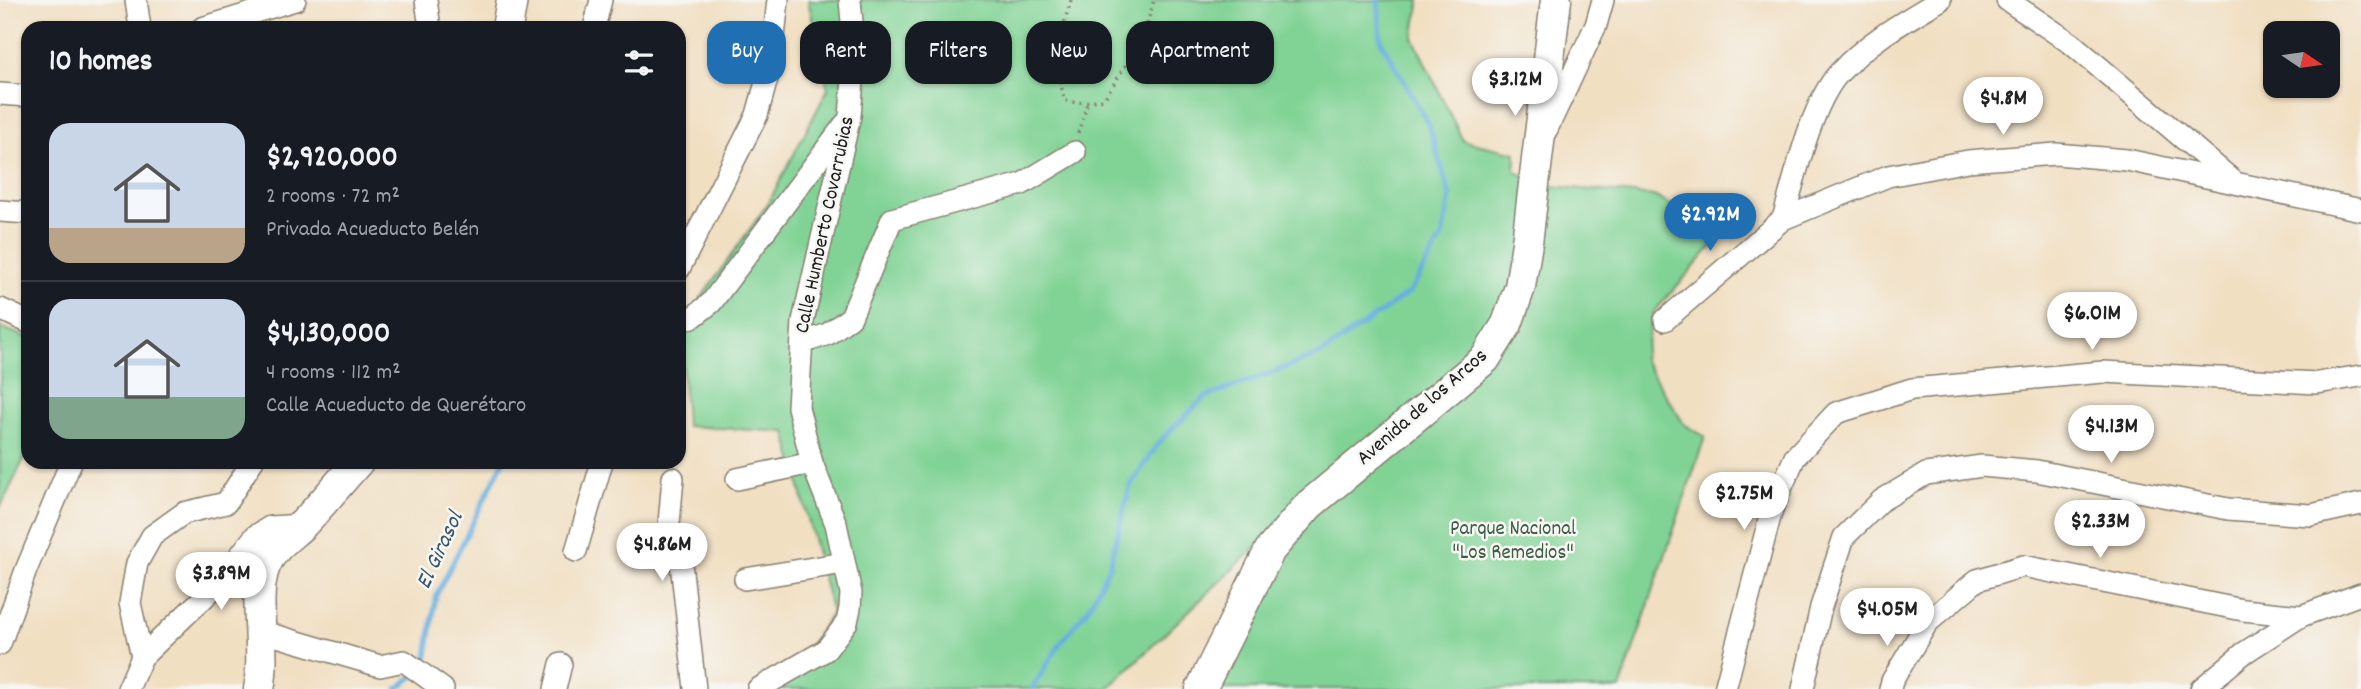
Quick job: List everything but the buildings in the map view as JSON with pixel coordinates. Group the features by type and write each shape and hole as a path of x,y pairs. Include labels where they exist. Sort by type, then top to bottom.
{"main road":[{"path":"508,21 512,0"},
{"name":"Avenida de los Arcos","path":"1201,689 1270,550 1309,505 1485,359 1507,324 1520,287 1556,0"},
{"path":"259,689 264,654 260,632 264,567 279,542 302,525 352,469"}],"street":[{"path":"136,0 139,21"},
{"path":"225,21 295,0"},
{"path":"426,0 429,21"},
{"path":"596,21 601,0"},
{"path":"686,255 757,115 771,64 778,0"},
{"name":"Calle Humberto Covarrubias","path":"758,689 826,650 847,622 851,593 836,524 812,463 798,407 803,321 850,116 855,55 850,0"},
{"path":"1535,155 1596,25 1603,0"},
{"path":"1783,219 1808,131 1838,74 1884,35 1940,0"},
{"path":"2007,0 2072,44 2234,181"},
{"path":"0,94 21,96"},
{"path":"686,319 711,303 850,116"},
{"path":"802,343 828,334 851,317 892,219 1022,184 1074,152"},
{"path":"1665,320 1783,219 1888,176 1981,160 2056,154 2127,160 2361,210"},
{"path":"0,211 21,212"},
{"path":"0,309 21,319"},
{"path":"1725,689 1772,509 1795,457 1836,413 1912,389 2103,372 2317,383 2361,376"},
{"path":"737,479 812,463"},
{"path":"1803,689 1821,607 1844,537 1882,500 1926,474 1982,466 2037,471 2228,509 2311,515 2361,504"},
{"path":"0,644 26,570 68,469"},
{"path":"142,657 130,603 137,563 152,536 184,513 226,503 248,469"},
{"path":"576,551 600,469"},
{"path":"673,478 668,534 681,563 695,689"},
{"path":"128,689 142,657 218,584 255,536 270,527 302,525"},
{"path":"746,579 844,563"},
{"path":"1891,689 1892,681 1927,623 1977,580 2024,566 2243,610 2301,616"},
{"path":"2202,689 2244,653 2301,616 2361,594"},
{"path":"260,632 380,666 404,661 441,688"},
{"path":"555,689 561,664"}],"path":[{"path":"1071,0 1055,54 1064,100 1088,102 1104,100 1143,38 1154,0"},
{"path":"1074,152 1088,102"}],"green space":[{"name":"Parque Nacional \"Los Remedios\"","path":"808,0 1420,0 1413,38 1463,141 1516,153 1515,171 1541,185 1654,196 1723,234 1654,312 1643,359 1684,424 1705,437 1620,689 1200,689 1284,560 1261,542 1107,689 781,689 832,613 786,432 686,426 686,320 769,202 828,89 827,84 891,84 891,21 813,21"},
{"path":"0,327 21,335 21,465 0,508"}],"waterway":[{"path":"1032,689 1059,645 1089,607 1109,567 1130,486 1160,441 1204,398 1321,354 1410,292 1442,237 1450,196 1429,125 1381,41 1378,0"},
{"name":"El Girasol","path":"421,668 427,657 436,596 500,469"},
{"name":"El Girasol","path":"397,689 415,675"}]}
